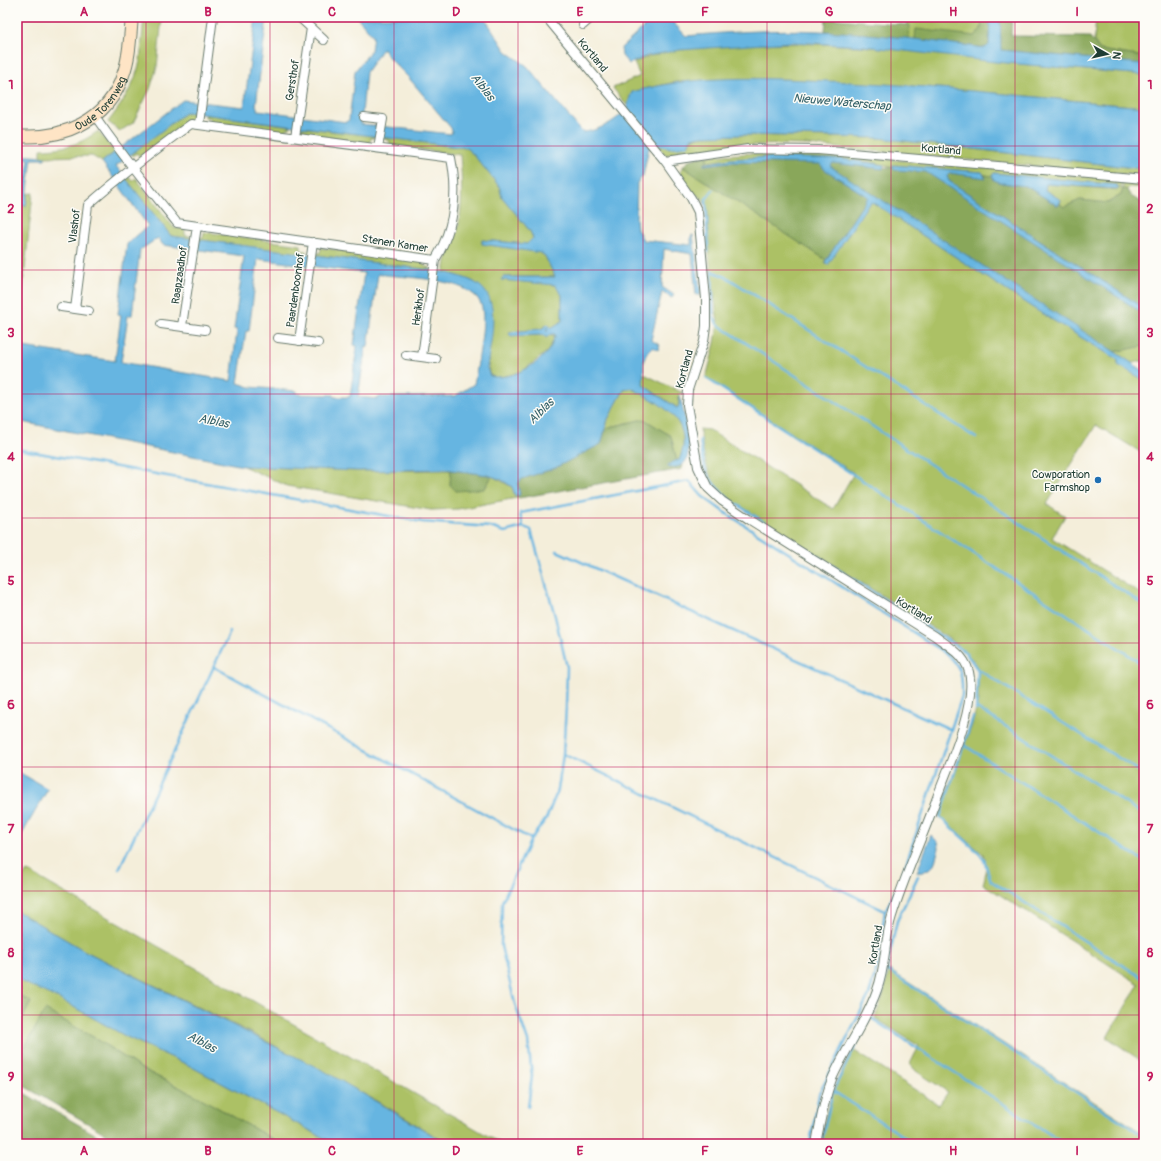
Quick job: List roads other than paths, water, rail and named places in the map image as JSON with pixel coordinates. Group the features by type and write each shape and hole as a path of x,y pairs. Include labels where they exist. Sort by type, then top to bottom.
{"street":[{"name":"Oude Torenweg","path":"17,136 43,137 61,133 76,128 95,116 110,100 123,76 130,47 132,17"},
{"path":"200,120 213,17"},
{"path":"299,17 324,40"},
{"name":"Kortland","path":"546,17 665,161 692,198 698,212 706,298 706,326 704,341 688,390 687,405 698,467 708,488 722,501 750,520 958,653 966,662 970,678 971,689 968,709 891,917 878,989 868,1013 832,1079 824,1102 816,1144"},
{"path":"584,25 592,17"},
{"name":"Gersthof","path":"296,133 311,28"},
{"name":"Stenen Kamer","path":"95,116 177,223 435,260 443,247 454,203 454,180 451,158 296,133 200,120 190,124 132,164"},
{"path":"364,117 383,119 379,146"},
{"name":"Kortland","path":"665,161 748,149 818,150 1144,180"},
{"name":"Vlashof","path":"75,309 88,205 126,173 132,164"},
{"name":"Raapzaadhof","path":"182,326 197,226"},
{"name":"Paardenboonhof","path":"299,341 308,268 313,242"},
{"name":"Herikhof","path":"422,357 435,260"},
{"path":"61,307 89,311"},
{"path":"161,324 205,330"},
{"name":"Paardenboonhof","path":"278,338 318,343"},
{"path":"406,355 436,359"}],"water":[{"path":"256,17 267,17 256,105 258,110 346,122 349,120 355,71 371,50 373,36 357,17 484,17 506,51 527,66 582,132 601,128 613,121 624,112 632,92 681,82 754,78 907,85 1144,107 1144,169 879,138 743,135 701,136 691,138 688,146 670,148 658,145 649,148 643,176 637,183 637,229 643,240 691,245 691,236 693,235 701,295 696,295 692,254 664,249 662,287 674,295 672,298 662,292 651,340 660,345 658,350 653,347 646,355 644,360 643,385 677,408 679,406 680,395 687,432 688,452 686,460 678,467 670,468 667,466 672,462 679,460 683,446 683,434 679,424 663,407 631,388 624,390 608,419 601,444 555,468 522,479 518,484 520,495 515,496 512,487 502,480 488,475 445,469 358,471 243,466 17,421 17,346 115,361 121,315 118,314 127,244 148,226 102,162 183,100 244,107","holes":["383,48 389,58 408,77 451,128 451,134 361,124 366,72","186,112 466,148 473,154 499,186 502,197 530,231 533,238 527,244 482,240 482,244 541,253 545,256 555,277 503,277 501,280 555,285 562,295 562,321 551,328 548,324 541,329 510,332 509,334 511,336 544,335 546,338 551,334 555,334 556,338 554,336 552,345 547,353 530,367 509,376 490,376 487,368 492,333 492,309 489,298 483,289 474,282 445,272 171,236 116,166","158,238 163,245 244,256 234,329 237,330 231,381 121,362 128,316 132,315 140,250","258,259 364,273 354,345 357,346 350,397 297,394 297,391 250,387 238,383 246,331 249,331","378,274 435,280 464,288 474,295 481,304 483,320 474,384 455,396 379,397 378,399 358,397 366,346 368,347"]},
{"path":"655,17 668,17 686,36 752,31 819,31 882,35 985,48 989,45 990,17 1000,17 1001,50 1144,64 1144,75 995,62 864,46 792,42 680,50 647,56 629,64 622,56 621,48"},
{"path":"17,155 45,157 45,159 32,159 26,206 17,205 17,194 23,195 29,159 17,157"},
{"path":"768,157 843,159 884,165 883,169 833,163 830,166 1144,371 1144,380 1118,365 1118,360 1033,308 872,202 867,206 828,265 825,262 868,197 824,169 820,164 729,162 703,164 730,159"},
{"path":"893,165 982,172 986,178 950,173 947,176 949,181 1144,308 1144,314 926,172 895,170 893,169"},
{"path":"994,173 1117,185 1119,189 1046,184 1045,190 1061,200 1058,206 1026,186 1002,183 994,180 992,176"},
{"path":"17,771 48,789 17,843"},
{"path":"931,835 938,842 939,848 934,865 929,870 917,872"},
{"name":"Alblas","path":"17,911 85,951 326,1072 448,1144 335,1144 188,1065 127,1037 61,1000 18,980"}],"waterway":[{"path":"708,252 706,199 713,190"},
{"path":"976,438 728,278 712,271 713,316 717,324 1144,605"},
{"path":"706,378 1144,665"},
{"path":"700,440 707,474 715,486 730,500 965,652 978,670 976,710"},
{"path":"17,449 422,522 490,527 505,532 523,527 531,530 555,616 567,667 563,754 558,790 546,819 531,839 502,902 501,946 515,1004 528,1041 532,1076 528,1107"},
{"path":"523,527 520,513 689,481 702,496 724,512 941,650 959,669 962,680 962,696 899,885 885,911 877,967 869,995 819,1094 810,1144"},
{"path":"557,551 952,730"},
{"path":"119,869 230,632"},
{"path":"214,667 531,839"},
{"path":"979,670 1144,774"},
{"path":"977,708 1144,815"},
{"path":"973,717 940,817 978,852 984,860 991,881 1144,979"},
{"path":"964,745 1144,861"},
{"path":"563,754 885,911"},
{"path":"821,1144 833,1091 881,994 897,921 918,876"},
{"path":"887,970 1144,1136"},
{"path":"871,1018 1065,1144"},
{"path":"833,1091 915,1144"}],"place":[{"name":"Cowporation Farmshop","path":"1098,480"}],"water label":[{"name":"Nieuwe Waterschap","path":"842,102"}]}
